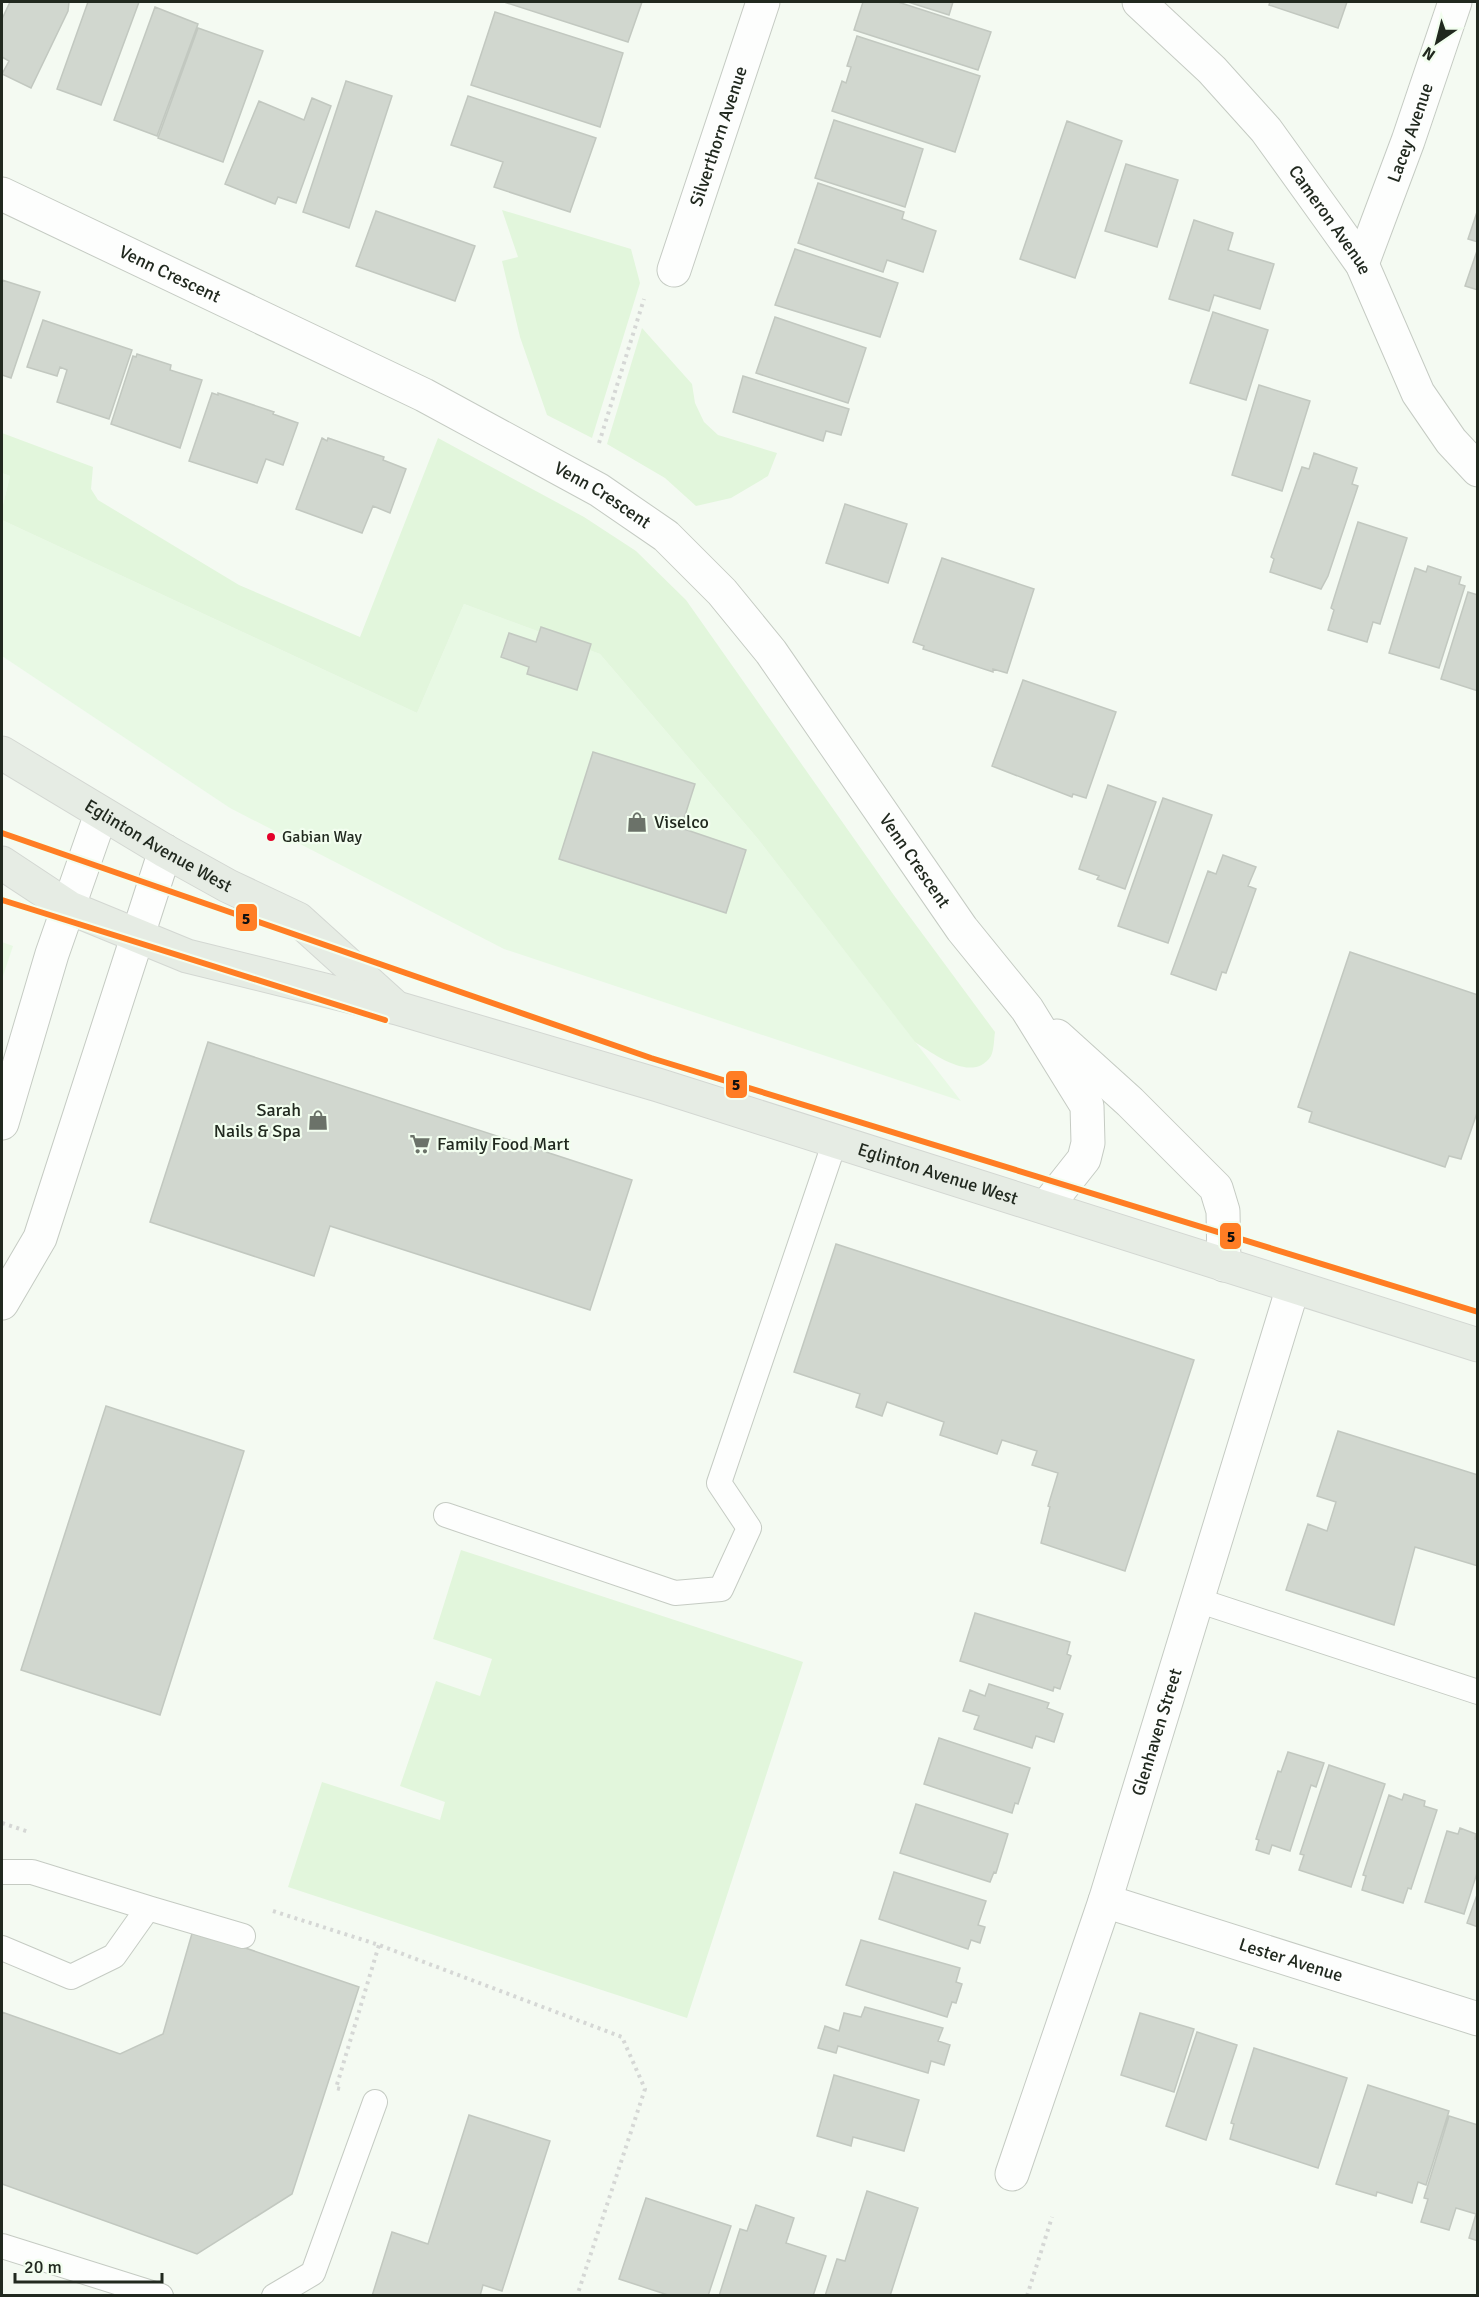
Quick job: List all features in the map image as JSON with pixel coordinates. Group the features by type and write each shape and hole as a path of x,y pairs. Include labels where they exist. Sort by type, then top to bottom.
{"main road":[{"name":"Eglinton Avenue West","path":"2,753 165,851 228,886 298,919 397,1008"},
{"name":"Eglinton Avenue West","path":"2,863 70,908 187,956 397,1008 835,1141 1478,1345"}],"street":[{"name":"Silverthorn Avenue","path":"674,270 763,2"},
{"name":"Cameron Avenue","path":"1138,2 1212,70 1266,130 1362,264 1418,393 1451,441 1478,470"},
{"name":"Lacey Avenue","path":"1362,264 1408,141 1455,2"},
{"name":"Venn Crescent","path":"2,194 424,395 599,490 666,536 722,592 771,652 962,929 1027,1010 1087,1106 1088,1143 1084,1159 1046,1207"},
{"path":"2,1123 52,954 101,814"},
{"path":"2,1303 40,1238 165,851"},
{"name":"Venn Crescent","path":"1027,1010 1130,1102 1216,1188 1223,1211 1224,1265"},
{"name":"Glenhaven Street","path":"1012,2174 1105,1901 1293,1287"},
{"name":"Lester Avenue","path":"1105,1901 1478,2019"}],"lane":[{"path":"446,1515 675,1593 721,1589 749,1528 719,1483 835,1141"},
{"path":"1197,1600 1478,1692"},
{"path":"2,1872 32,1872 243,1936"},
{"path":"2,1948 71,1977 114,1956 148,1908"},
{"path":"274,2295 313,2273 375,2102"},
{"path":"2,2246 161,2295"}],"path":[{"path":"597,447 646,293"},
{"path":"2,1823 35,1833"},
{"path":"268,1909 379,1945 622,2037 645,2089 577,2295"},
{"path":"375,2102 336,2088 379,1945"},
{"path":"1027,2295 1052,2217"}],"shaded area":[{"path":"502,210 631,249 640,283 592,438 547,415 520,337 502,261 518,257"},
{"path":"642,328 692,384 695,403 704,422 718,435 777,453 768,476 731,498 696,506 665,478 607,444"},
{"path":"2,433 93,467 91,489 98,500 239,585 360,637 438,438 584,517 636,551 686,600 893,894 995,1032 991,1056 983,1064 964,1067 943,1059 915,1042 758,839 600,654 464,604 417,713 2,520 2,509 10,476 2,473"},
{"path":"2,473 10,476 2,509"},
{"path":"2,520 417,713 464,604 600,654 758,839 961,1101 504,949 230,808 2,656"},
{"path":"2,942 13,946 2,979"},
{"path":"461,1550 803,1662 687,2018 288,1887 322,1782 440,1820 445,1802 400,1786 436,1681 480,1696 492,1659 433,1639"}],"building":[{"path":"10,2 69,2 68,11 31,88 2,74 9,61 2,57 2,19"},
{"path":"88,2 139,2 101,105 57,89"},
{"path":"504,2 642,2 628,42"},
{"path":"863,2 898,2 991,32 978,70 854,30"},
{"path":"908,2 953,2 949,15"},
{"path":"1270,2 1347,2 1338,28 1269,5"},
{"path":"155,7 198,24 157,136 114,120"},
{"path":"495,12 623,53 600,127 471,85"},
{"path":"198,28 263,51 223,162 158,138"},
{"path":"857,36 980,76 955,152 832,111 842,81 846,83 851,67 847,66"},
{"path":"346,81 392,96 349,228 303,212"},
{"path":"468,96 596,138 570,212 494,187 503,162 451,145"},
{"path":"312,98 331,106 296,203 278,197 275,204 225,184 259,101 304,120"},
{"path":"834,120 923,149 905,207 815,178"},
{"path":"1067,121 1122,141 1075,278 1020,259"},
{"path":"1126,164 1178,180 1157,247 1105,231"},
{"path":"818,183 904,212 902,219 936,231 923,272 887,260 883,272 798,243"},
{"path":"1478,209 1478,242 1468,239"},
{"path":"376,211 475,246 455,301 356,266"},
{"path":"1194,220 1233,233 1228,250 1274,264 1260,309 1214,295 1209,311 1169,299"},
{"path":"1478,248 1478,290 1465,286"},
{"path":"795,249 898,283 880,337 775,305"},
{"path":"2,280 40,292 11,378 2,375"},
{"path":"1213,312 1268,330 1246,400 1190,383"},
{"path":"775,317 866,348 848,403 756,373"},
{"path":"43,320 132,350 109,419 57,402 67,370 60,367 57,376 27,367"},
{"path":"137,354 171,365 170,370 202,380 180,448 111,424 133,356 136,357"},
{"path":"743,376 849,409 841,435 826,431 823,441 733,412"},
{"path":"1259,385 1310,401 1282,491 1232,475"},
{"path":"212,393 274,412 273,414 298,423 283,465 266,459 257,483 189,461"},
{"path":"322,438 384,457 383,460 406,469 390,513 373,506 362,533 296,509"},
{"path":"1314,453 1357,468 1352,484 1358,486 1328,576 1321,589 1270,572 1274,559 1271,557 1302,467 1309,469"},
{"path":"845,504 907,524 888,583 826,563"},
{"path":"1358,522 1407,538 1380,624 1373,622 1367,642 1328,630 1334,610 1331,608"},
{"path":"942,558 1034,589 1007,673 993,669 993,672 923,649 924,646 913,642"},
{"path":"1428,566 1461,577 1459,584 1465,586 1439,668 1389,653 1415,568 1426,572"},
{"path":"1468,592 1478,595 1478,691 1441,679"},
{"path":"541,627 591,644 577,690 527,674 529,667 501,657 509,633 536,642"},
{"path":"1023,680 1116,712 1086,798 1073,794 1072,797 992,766"},
{"path":"593,752 695,784 681,828 746,850 726,913 559,859"},
{"path":"1108,785 1156,802 1125,889 1097,879 1099,876 1079,869"},
{"path":"1163,798 1212,815 1168,943 1118,926"},
{"path":"1223,855 1256,867 1248,886 1256,889 1226,973 1222,972 1216,990 1171,974 1208,871 1216,874"},
{"path":"1350,952 1478,995 1478,1110 1461,1159 1449,1156 1445,1167 1309,1122 1312,1112 1298,1107"},
{"path":"208,1042 632,1180 590,1310 330,1226 314,1276 150,1222"},
{"path":"836,1244 1194,1360 1125,1571 1041,1543 1050,1507 1048,1506 1058,1473 1032,1465 1037,1451 1002,1440 997,1454 940,1435 944,1422 887,1402 882,1416 856,1407 860,1394 794,1372"},
{"path":"106,1406 244,1451 160,1715 21,1670"},
{"path":"1338,1431 1478,1475 1478,1566 1415,1547 1394,1625 1286,1590 1308,1524 1327,1531 1336,1502 1317,1496"},
{"path":"975,1613 1070,1642 1067,1654 1071,1656 1060,1689 1054,1687 1053,1691 960,1661"},
{"path":"989,1684 1049,1703 1047,1708 1063,1714 1054,1742 1036,1736 1032,1748 974,1729 979,1716 963,1711 970,1690 985,1696"},
{"path":"939,1738 1030,1768 1018,1804 1015,1803 1012,1813 924,1784"},
{"path":"1288,1752 1324,1763 1316,1787 1311,1785 1290,1851 1272,1845 1269,1854 1256,1850 1259,1840 1256,1839 1278,1771 1281,1772"},
{"path":"1329,1765 1385,1784 1351,1887 1299,1870 1304,1855 1300,1854"},
{"path":"1404,1794 1425,1801 1424,1806 1437,1810 1411,1889 1408,1888 1403,1903 1362,1890 1366,1876 1363,1875 1389,1795 1402,1800"},
{"path":"916,1804 1008,1834 996,1873 994,1872 990,1882 900,1853"},
{"path":"1460,1828 1476,1834 1475,1839 1478,1840 1478,1870 1464,1914 1425,1902 1447,1831 1458,1834"},
{"path":"894,1872 986,1901 978,1925 985,1927 980,1943 971,1940 968,1949 879,1919"},
{"path":"1478,1892 1478,1927 1467,1923"},
{"path":"193,1930 359,1987 292,2194 197,2254 2,2184 2,2012 120,2054 163,2034"},
{"path":"861,1940 960,1968 956,1982 962,1984 956,2003 952,2002 947,2017 846,1985"},
{"path":"865,2007 943,2028 938,2041 950,2045 944,2065 931,2061 928,2073 838,2046 836,2053 818,2048 825,2026 839,2031 844,2013 861,2017"},
{"path":"1140,2013 1194,2029 1174,2092 1121,2075"},
{"path":"1197,2032 1237,2045 1206,2140 1166,2126"},
{"path":"1254,2048 1347,2078 1318,2168 1230,2139 1234,2124 1231,2123"},
{"path":"834,2075 919,2100 904,2151 853,2137 851,2146 817,2136"},
{"path":"1368,2085 1449,2111 1426,2185 1418,2182 1412,2203 1377,2192 1376,2196 1336,2184"},
{"path":"469,2115 550,2141 502,2291 483,2285 480,2296 372,2296 392,2232 428,2244"},
{"path":"1449,2116 1478,2125 1478,2241 1469,2238 1476,2214 1456,2208 1449,2230 1421,2222 1428,2199 1424,2198"},
{"path":"867,2191 918,2208 890,2296 825,2296 837,2259 845,2261"},
{"path":"646,2198 731,2226 708,2296 671,2296 619,2279"},
{"path":"756,2205 794,2218 786,2243 826,2256 813,2296 719,2296 740,2229 747,2231"}],"transit line":[{"name":"5","path":"2,833 651,1058 1478,1312"},
{"name":"5","path":"2,900 385,1020"}],"place":[{"name":"Viselco","path":"637,822"},
{"name":"Gabian Way","path":"271,837"},
{"name":"Sarah Nails & Spa","path":"318,1120"},
{"name":"Family Food Mart","path":"420,1144"}]}
